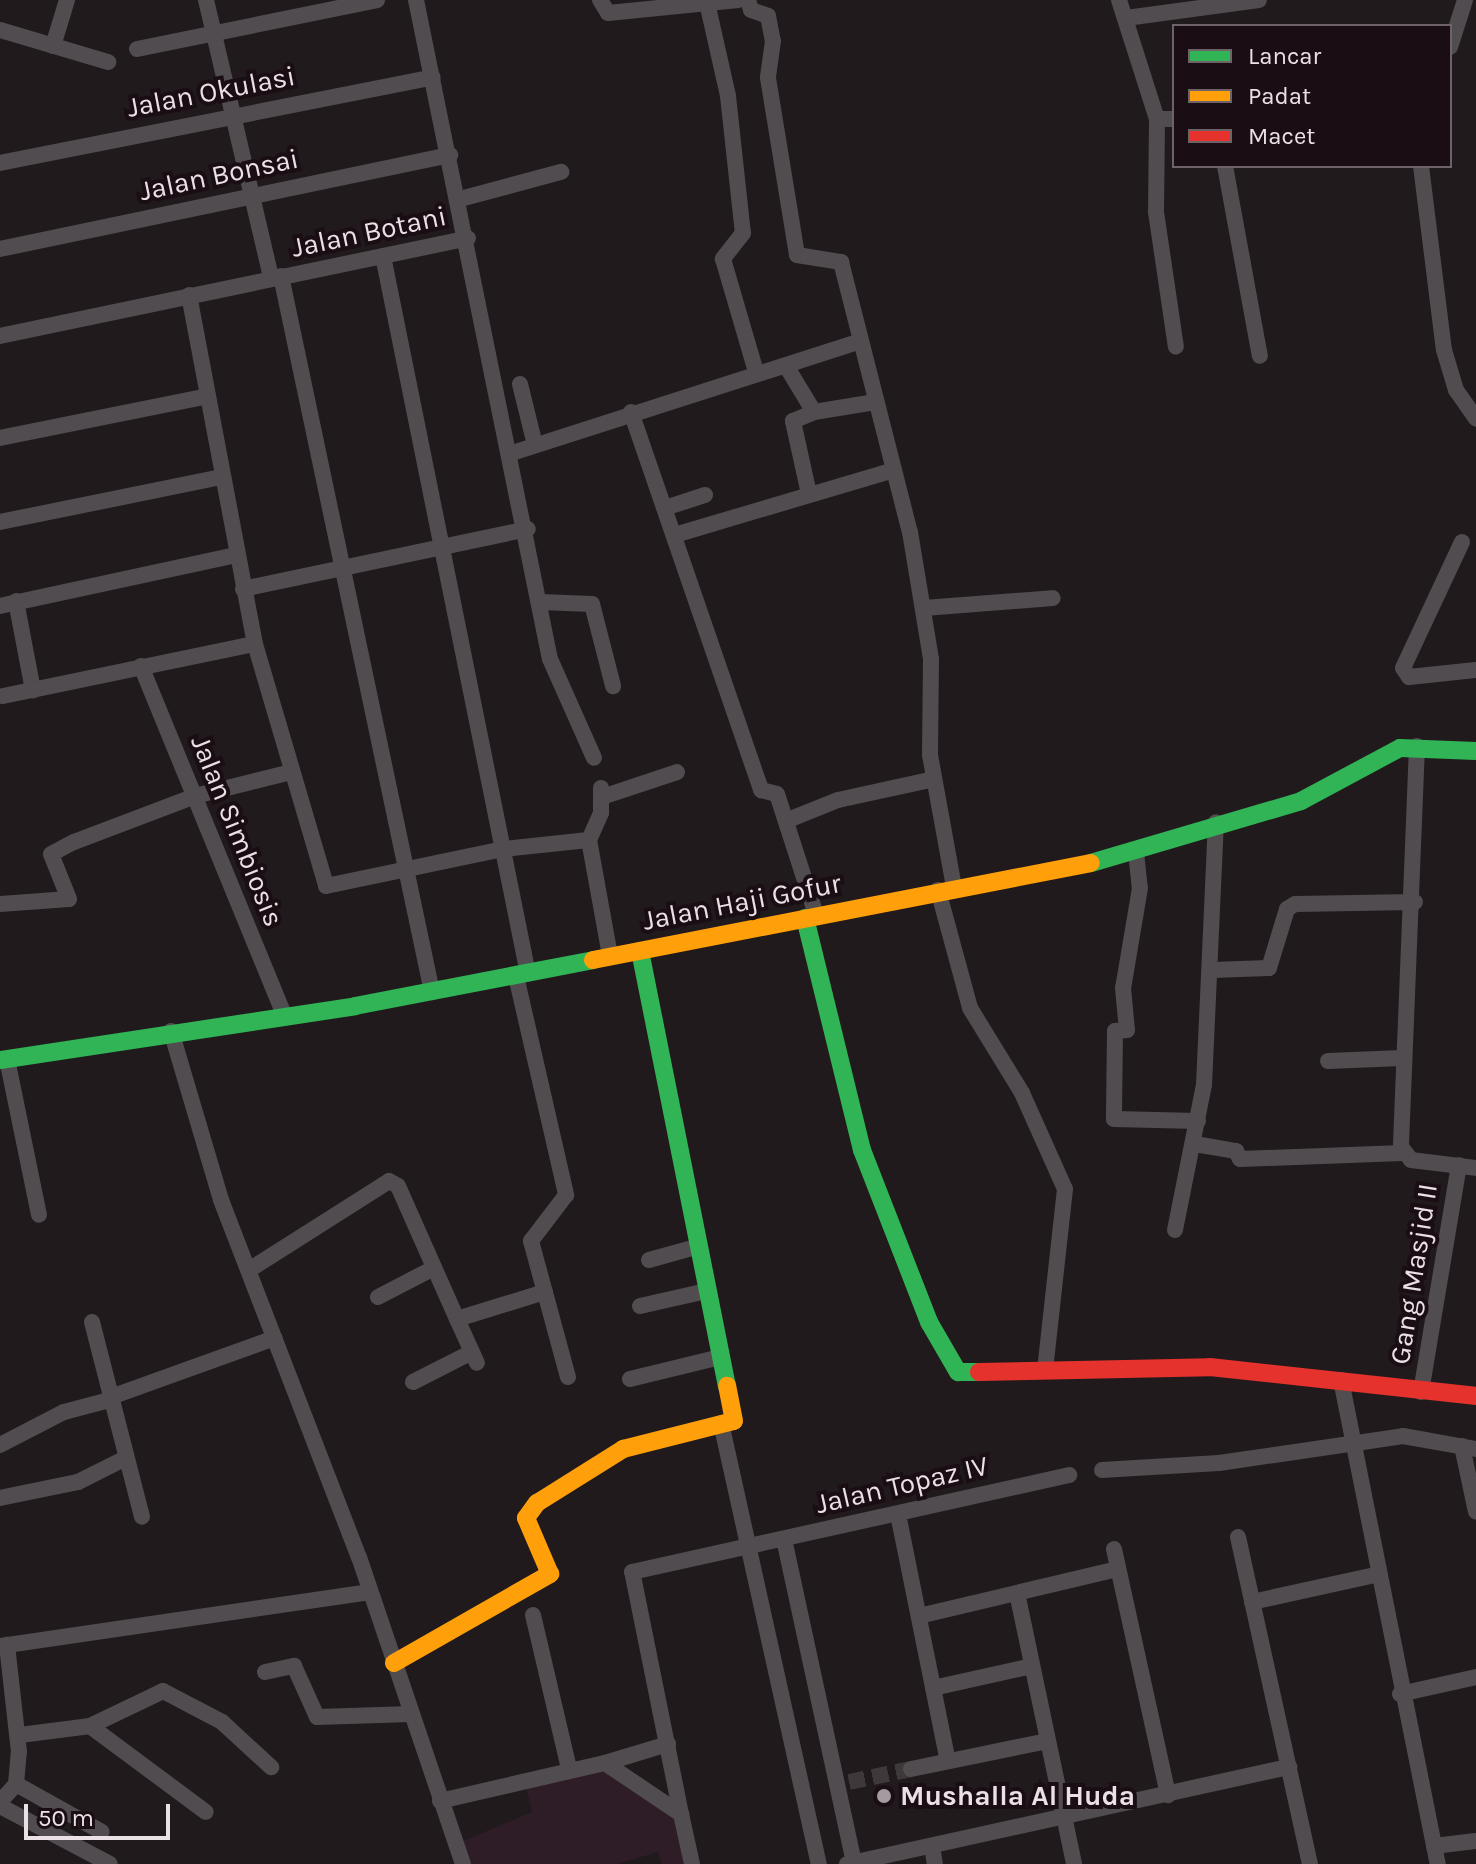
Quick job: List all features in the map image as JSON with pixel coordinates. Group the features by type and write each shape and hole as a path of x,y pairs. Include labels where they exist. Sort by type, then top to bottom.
{"street":[{"path":"53,46 67,0"},
{"path":"206,0 251,194 276,277 432,992"},
{"path":"137,49 377,0"},
{"path":"416,0 460,199 558,686 594,758"},
{"path":"600,0 608,13 708,7 738,0"},
{"path":"748,0 751,10 768,16 773,41 768,78 797,255 841,262 894,470 924,608 934,779 946,888 970,1008 1022,1093 1065,1189 1045,1370"},
{"path":"1119,0 1166,119 1156,212 1176,347"},
{"path":"1126,18 1259,0"},
{"path":"1452,41 1465,0"},
{"path":"708,7 728,96 743,233 723,259 756,372"},
{"path":"0,30 108,62"},
{"name":"Jalan Okulasi","path":"0,163 232,112 433,77"},
{"name":"Jalan Bonsai","path":"0,249 251,194 450,155"},
{"path":"1225,168 1260,356"},
{"path":"1421,168 1444,350 1456,390 1476,419"},
{"path":"460,199 561,172"},
{"name":"Jalan Botani","path":"0,336 468,238"},
{"path":"383,256 503,849 522,975 566,1195 531,1241 568,1377"},
{"path":"189,295 255,644 287,773 326,886 503,849 589,840"},
{"path":"512,453 756,372 788,369 860,341"},
{"path":"788,369 814,412"},
{"path":"520,384 535,445"},
{"path":"0,438 208,396"},
{"path":"809,494 793,421 814,412 875,402"},
{"path":"631,412 678,534 761,790 777,794 788,820 862,1150 946,1360 961,1373 1210,1367 1476,1396"},
{"path":"678,534 894,470"},
{"path":"0,522 222,477"},
{"path":"668,507 705,495"},
{"path":"243,589 528,529"},
{"path":"1462,542 1403,668 1409,677 1476,670"},
{"path":"33,690 8,604 236,555"},
{"path":"924,608 1053,598"},
{"path":"540,602 592,604 613,686"},
{"path":"3,696 255,644"},
{"name":"Jalan Simbiosis","path":"141,666 285,1017"},
{"path":"1402,1153 1402,1058 1415,902 1417,746"},
{"name":"Jalan Haji Gofur","path":"4,1059 432,992 1136,852 1216,822 1301,801 1379,756 1417,746 1476,751"},
{"path":"610,956 589,840 602,792 677,772"},
{"path":"0,904 69,899 51,854 195,796 287,773"},
{"path":"788,820 838,800 934,779"},
{"path":"1175,1230 1198,1121 1212,970 1216,822"},
{"path":"1136,852 1140,888 1123,988 1127,1030 1115,1031 1114,1119 1198,1121"},
{"path":"1212,970 1269,968 1287,909 1295,904 1415,902"},
{"path":"394,1663 550,1574 526,1518 537,1503 623,1449 734,1421 696,1247 640,951"},
{"path":"171,1031 249,1270 370,1592 463,1864"},
{"path":"1328,1061 1402,1058"},
{"path":"4,1059 39,1215"},
{"path":"1195,1144 1236,1151 1240,1159 1402,1153 1468,1167"},
{"name":"Gang Masjid II","path":"1421,1392 1468,1167"},
{"path":"249,1270 389,1181 398,1186 475,1357 413,1382"},
{"path":"649,1260 696,1247"},
{"path":"378,1297 434,1268"},
{"path":"640,1306 706,1291"},
{"path":"457,1319 545,1292"},
{"path":"92,1322 124,1459 142,1517"},
{"path":"0,1445 64,1412 109,1399 275,1338"},
{"path":"630,1379 720,1357"},
{"path":"1341,1380 1349,1446 1438,1864"},
{"path":"721,1423 819,1864"},
{"path":"1102,1470 1349,1446 1403,1436 1469,1447 1476,1512"},
{"path":"0,1498 78,1482 124,1459"},
{"name":"Jalan Topaz IV","path":"668,1744 632,1572 1069,1475"},
{"path":"898,1514 948,1761"},
{"path":"1238,1537 1310,1864"},
{"path":"784,1539 844,1784 851,1864 1289,1767"},
{"path":"1114,1549 1168,1795"},
{"path":"919,1616 1118,1569"},
{"path":"1252,1602 1375,1575"},
{"path":"110,1864 0,1804 16,1784 20,1735 3,1646 370,1592"},
{"path":"1017,1593 1074,1864"},
{"path":"533,1615 569,1769"},
{"path":"265,1672 294,1666 317,1717 411,1714"},
{"path":"933,1688 1032,1666"},
{"path":"1400,1694 1476,1677"},
{"path":"20,1735 90,1726 163,1691 222,1722 271,1767"},
{"path":"90,1726 206,1812"},
{"path":"911,1769 1047,1741"},
{"path":"440,1801 605,1763 668,1744 692,1864"},
{"path":"605,1763 681,1814"},
{"path":"16,1784 102,1832"},
{"path":"1434,1846 1476,1841"},
{"path":"932,1846 935,1864"}],"shaded area":[{"path":"604,1768 676,1817 686,1864 662,1864 658,1852 617,1864 467,1864 459,1843 532,1812 526,1786"}],"tunnel":[{"path":"849,1782 911,1769"}],"traffic: fast":[{"path":"1091,863 1301,801 1400,748 1476,751"},
{"path":"805,918 862,1150 929,1322 958,1372 979,1372"},
{"path":"640,951 727,1386"},
{"path":"0,1060 355,1006 593,960"}],"traffic: slow":[{"path":"593,960 1091,863"},
{"path":"394,1663 550,1574 526,1518 537,1503 623,1449 734,1421 727,1386"}],"traffic: jam":[{"path":"979,1372 1210,1367 1476,1396"}],"place":[{"name":"Mushalla Al Huda","path":"884,1796"}]}
